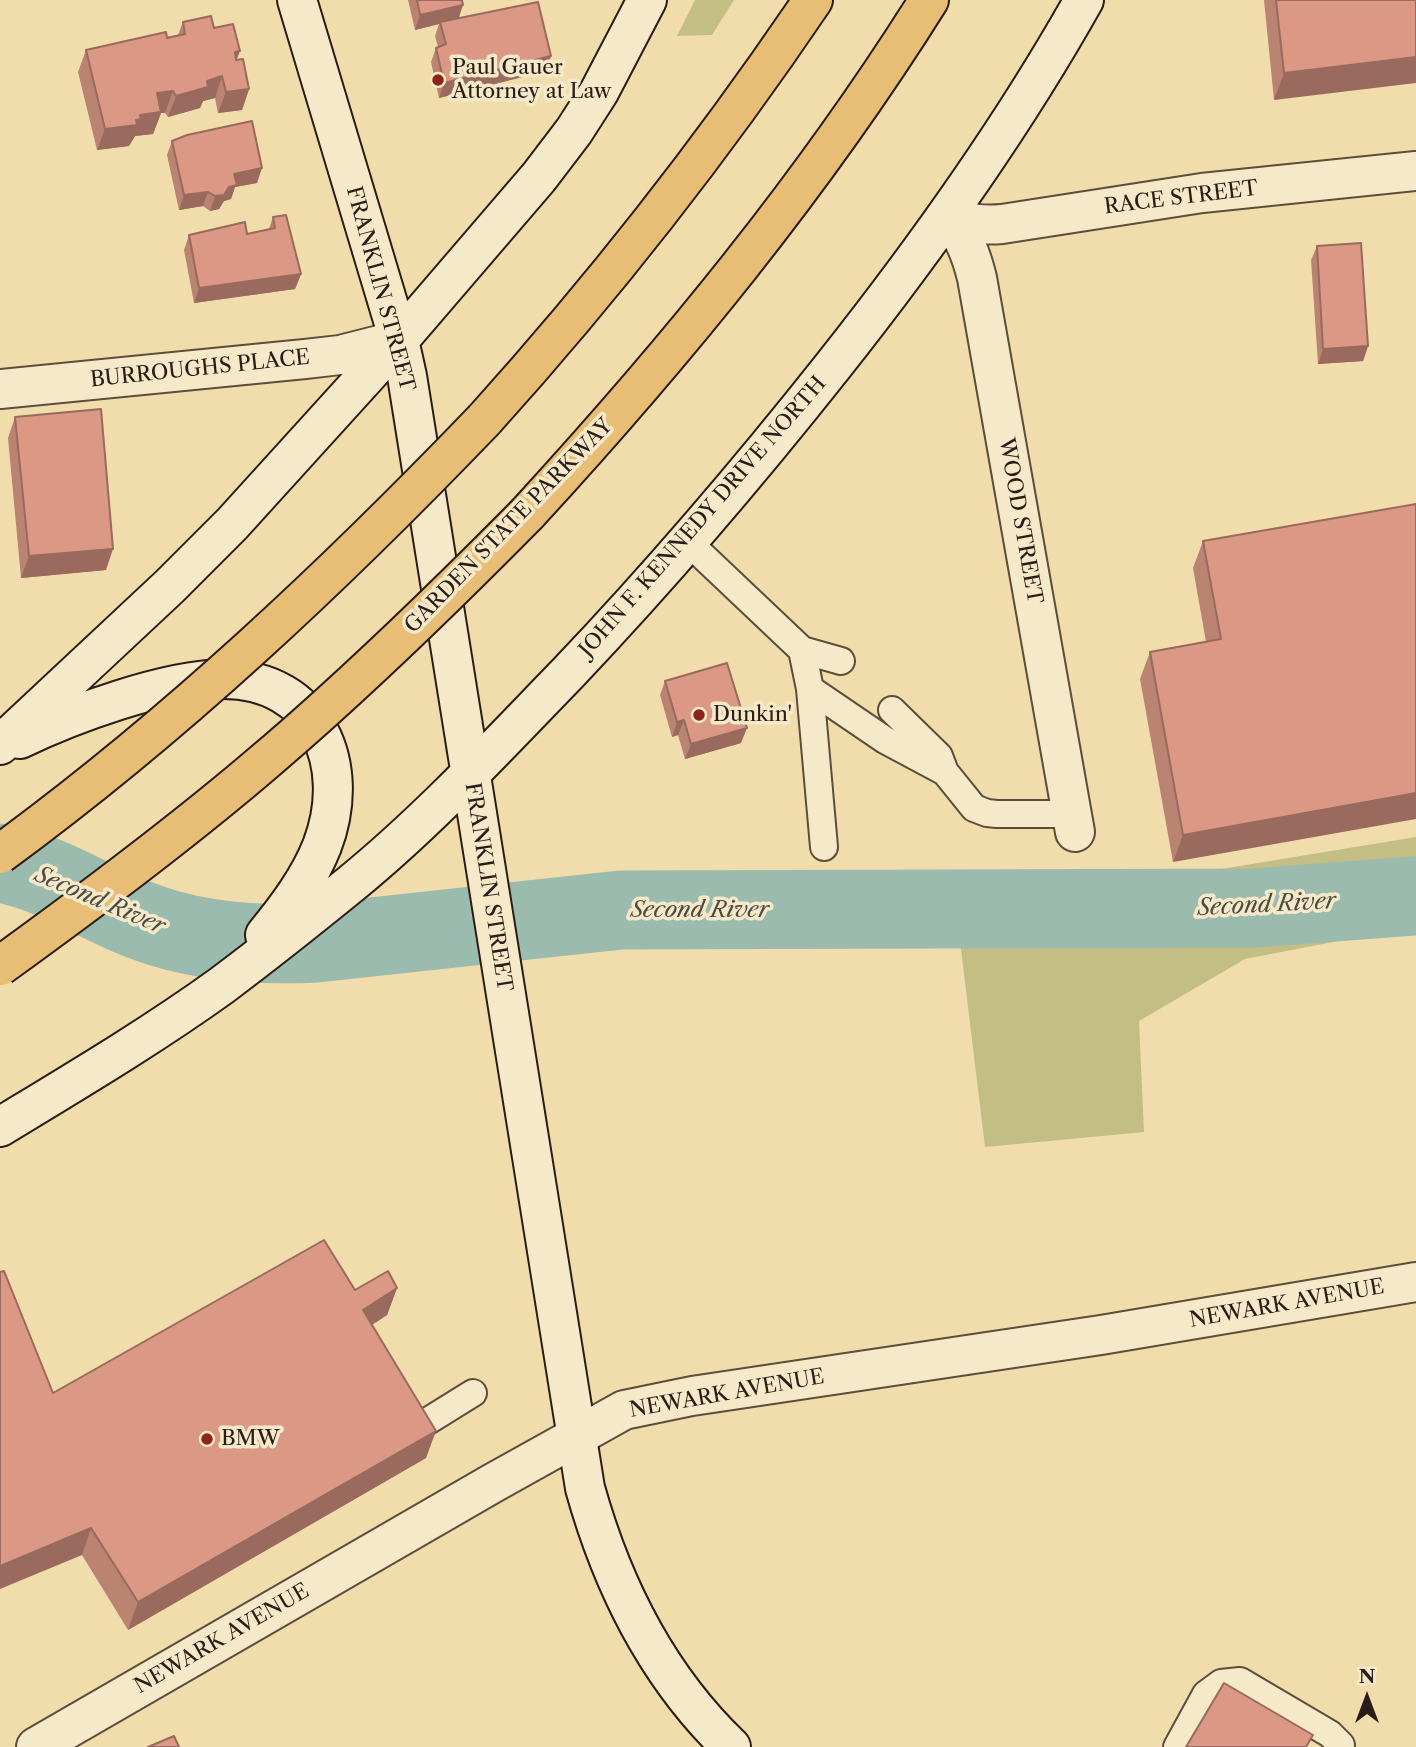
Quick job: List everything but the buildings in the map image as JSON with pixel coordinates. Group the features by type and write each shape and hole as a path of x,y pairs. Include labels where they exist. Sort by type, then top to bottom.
{"highway":[{"path":"0,854 114,766 255,642 362,545 484,420 559,336 650,225 737,111 813,0"},
{"name":"GARDEN STATE PARKWAY","path":"0,966 138,865 262,764 382,657 527,514 607,428 759,242 855,111 929,0"}],"main road":[{"name":"FRANKLIN STREET","path":"297,0 399,341 585,1488 612,1572 635,1619 682,1694 730,1747"},
{"path":"0,747 223,533 399,341 539,177 574,131 599,92 647,0"},
{"name":"JOHN F. KENNEDY DRIVE NORTH","path":"0,1127 220,986 354,882 470,775 612,627 688,542 906,274 948,216 1025,99 1084,0"},
{"name":"RACE STREET","path":"948,216 968,224 993,225 1202,193 1416,171"},
{"name":"WOOD STREET","path":"948,216 969,247 977,278 1073,823"},
{"name":"BURROUGHS PLACE","path":"0,389 316,358 399,341"},
{"path":"0,747 54,724 146,692 222,679 245,681 288,697 303,708 317,725 326,743 332,769 332,794 322,845 285,910 220,986"},
{"name":"NEWARK AVENUE","path":"36,1747 624,1410 692,1396 1101,1335 1416,1282"}],"lane":[{"path":"688,542 802,650 841,661"},
{"path":"802,650 810,689 824,847"},
{"path":"810,689 885,740 945,772"},
{"path":"892,710 939,757 945,772 974,808 987,813 1073,823"},
{"path":"415,1429 473,1393"},
{"path":"1177,1747 1206,1694 1221,1683 1240,1681 1330,1734 1340,1747"}],"shaded area":[{"path":"695,0 734,0 712,35 677,36"},
{"path":"1416,837 1416,926 1245,959 1139,1021 1144,1132 985,1147 960,941 1197,873"}],"waterway":[{"name":"Second River","path":"0,863 37,873 123,913 161,927 204,938 271,944 316,943 621,910 1253,908 1416,896"}],"place":[{"name":"Paul Gauer Attorney at Law","path":"438,80"},
{"name":"Dunkin'","path":"699,715"},
{"name":"BMW","path":"207,1439"}]}
